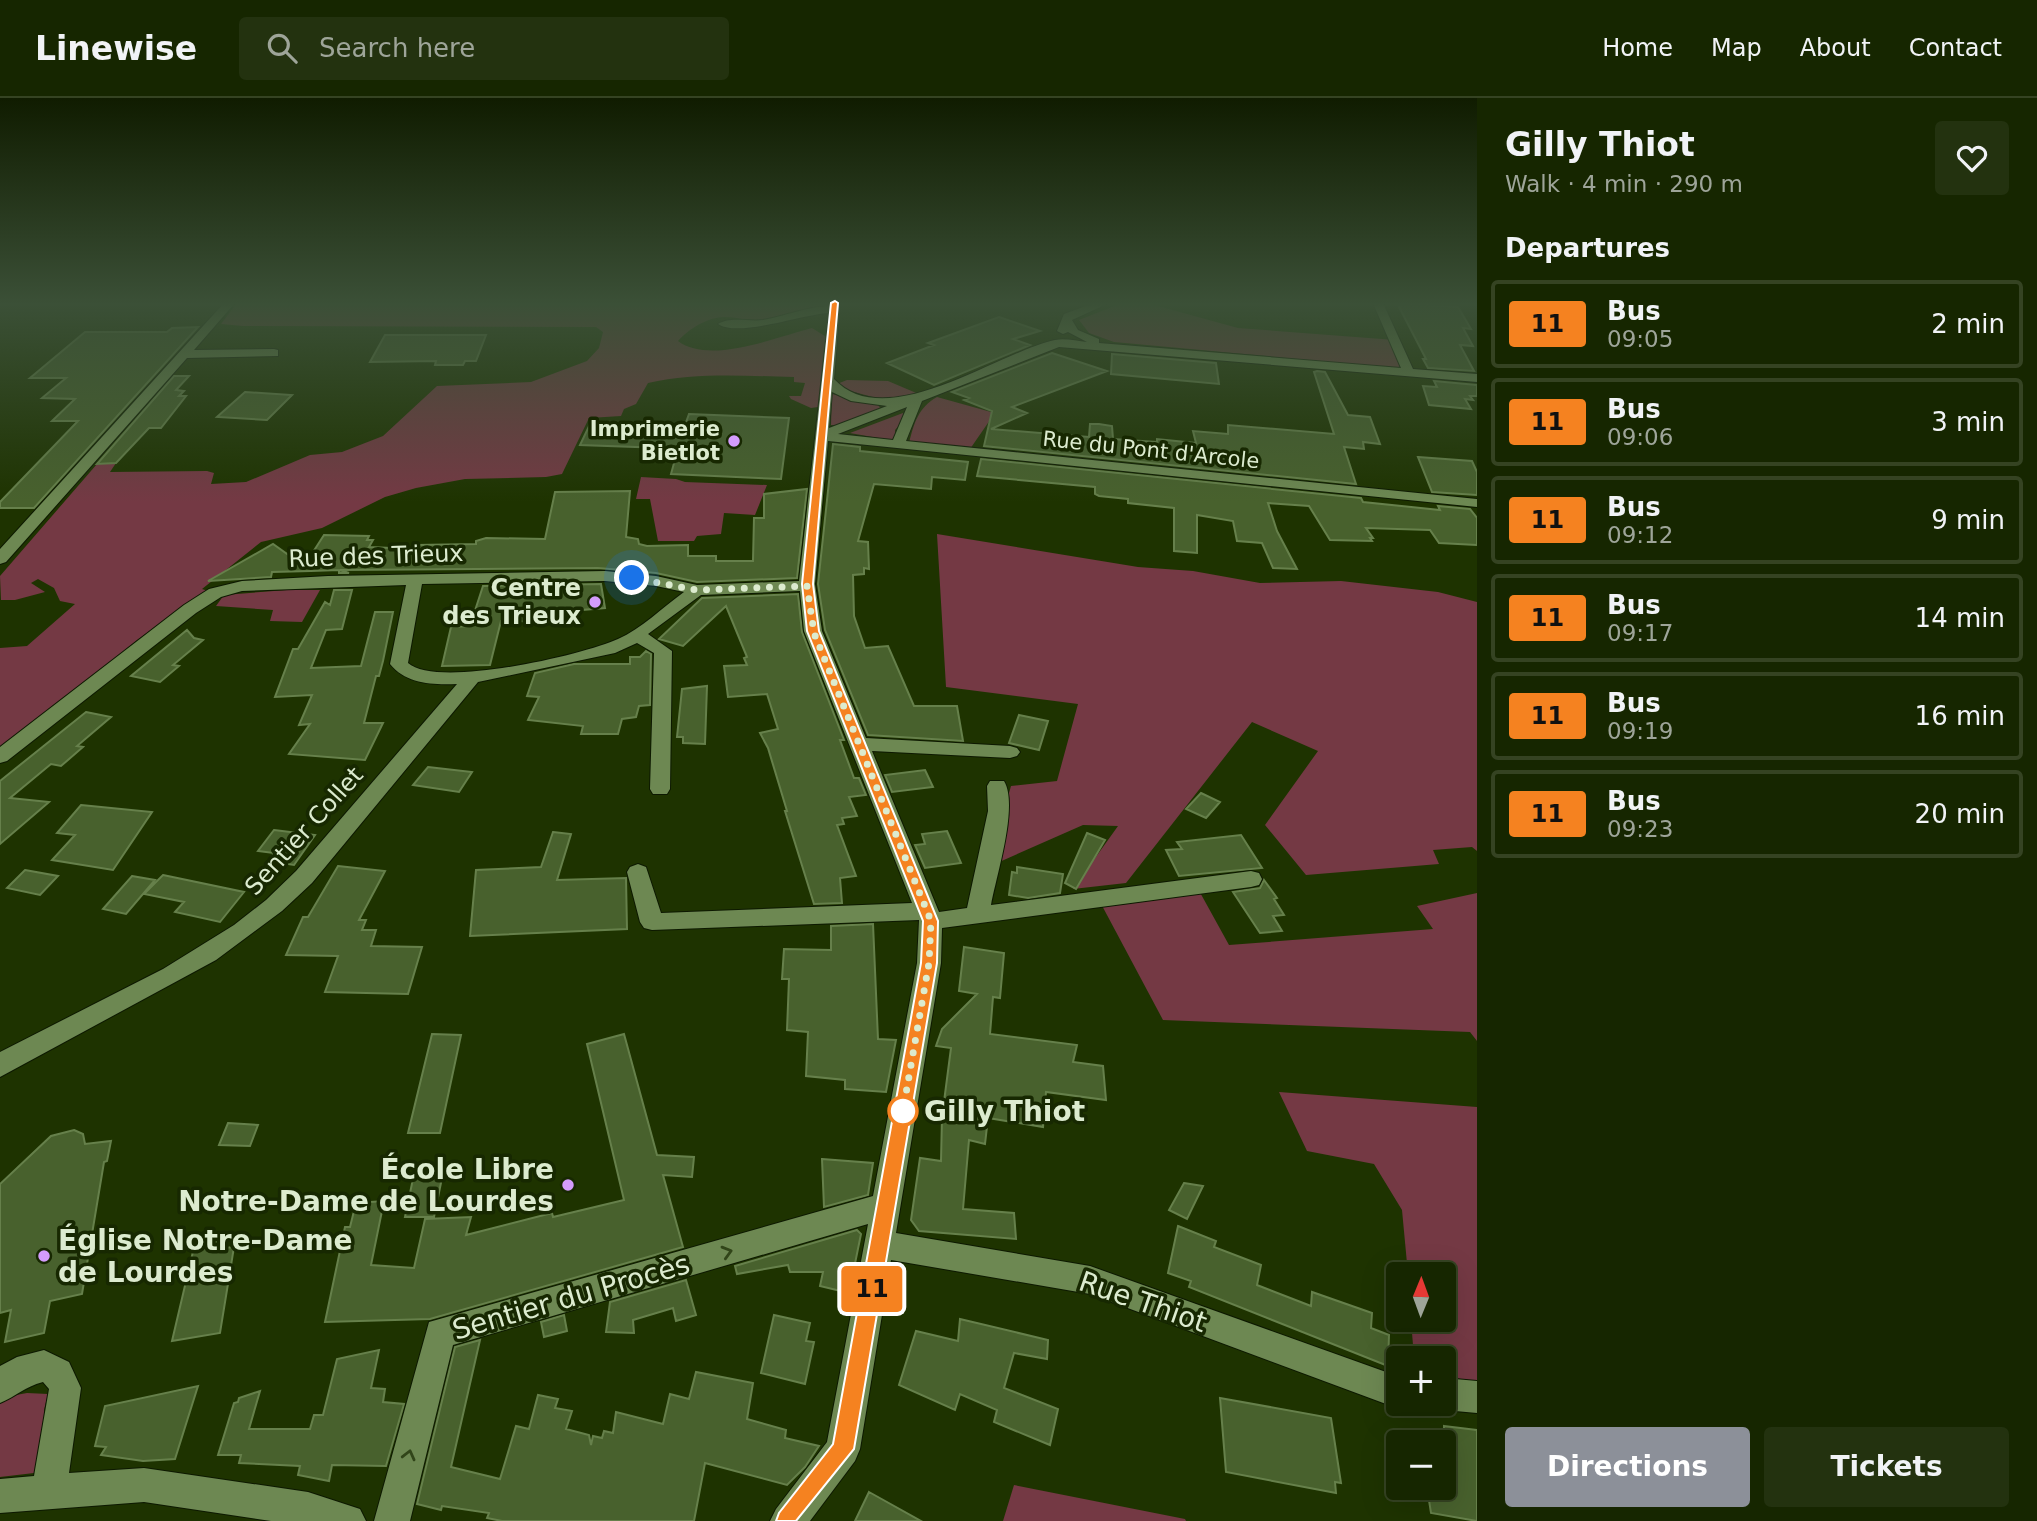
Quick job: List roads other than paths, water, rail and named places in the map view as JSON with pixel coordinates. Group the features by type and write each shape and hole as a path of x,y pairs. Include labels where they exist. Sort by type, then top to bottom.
{"street":[{"path":"0,559 173,369"},
{"path":"788,1521 843,1449 929,963 929,916 813,631 807,586 828,369"},
{"path":"821,436 993,369"},
{"path":"1389,369 1477,377"},
{"path":"827,379 832,386 853,397 882,401 916,401"},
{"path":"898,445 916,401"},
{"name":"Rue du Pont d'Arcole","path":"821,436 1477,503"},
{"name":"Rue des Trieux","path":"0,757 102,676 215,593 242,586 415,579 605,576 656,581 697,590 807,586"},
{"path":"415,579 399,664 410,674 437,679 472,678 609,649 637,635 697,590"},
{"path":"637,635 663,651 660,789"},
{"name":"Sentier Collet","path":"0,1066 217,950 263,917 304,877 472,678"},
{"path":"860,744 1010,752"},
{"path":"977,915 999,811 997,786"},
{"path":"638,872 652,922 977,915 1251,880"},
{"name":"Sentier du Procès","path":"392,1521 440,1333 886,1206"},
{"name":"Rue Thiot","path":"880,1244 1090,1280 1386,1388"},
{"path":"0,1387 17,1373 44,1366 58,1373 65,1388 49,1493"},
{"path":"1456,1395 1477,1397"},
{"path":"0,1496 144,1485 308,1509 348,1521"}],"place":[{"name":"Imprimerie Bietlot","path":"734,441"},
{"name":"Centre des Trieux","path":"595,602"},
{"name":"Gilly Thiot","path":"903,1111"},
{"name":"École Libre Notre-Dame de Lourdes","path":"568,1185"},
{"name":"Église Notre-Dame de Lourdes","path":"44,1256"}]}
